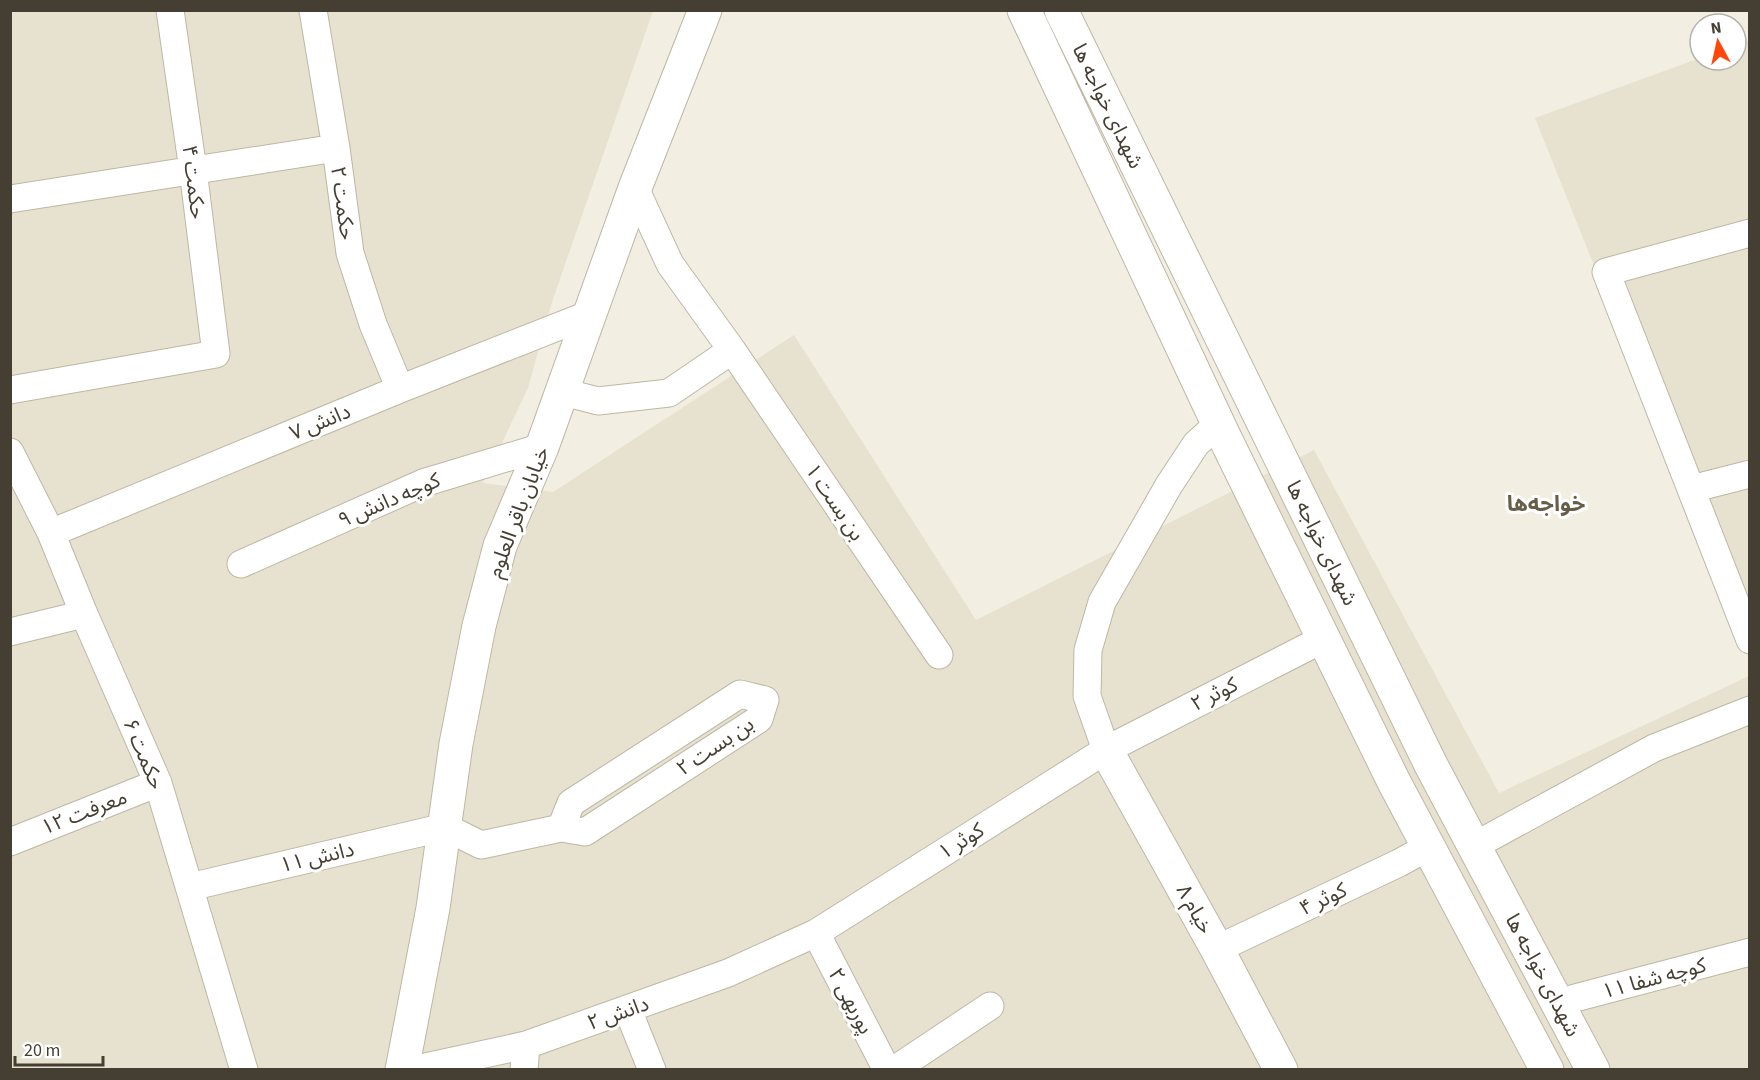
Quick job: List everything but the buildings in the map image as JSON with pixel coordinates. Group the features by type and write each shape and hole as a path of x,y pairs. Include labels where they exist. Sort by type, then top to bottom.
{"street":[{"name":"حکمت ۴","path":"10,390 216,354 170,10"},
{"name":"حکمت ۲","path":"313,10 336,148 350,253 373,324 400,388"},
{"name":"خیابان باقر العلوم","path":"402,1070 434,908 456,744 479,626 500,546 542,447 635,188 705,10"},
{"name":"شهدای خواجه ها","path":"1024,10 1218,424 1323,639 1394,782 1547,1070"},
{"name":"شهدای خواجه ها","path":"1060,10 1431,765 1593,1070"},
{"path":"10,199 336,148"},
{"name":"بن بست ۱","path":"635,188 670,264 732,350 939,655"},
{"path":"1749,233 1606,272 1749,640"},
{"name":"دانش ۷","path":"51,533 400,388 590,314"},
{"path":"563,392 598,401 669,393 732,350"},
{"path":"1106,750 1087,696 1088,650 1102,602 1168,485 1196,444 1218,424"},
{"name":"کوچه دانش ۹","path":"241,564 423,483 542,447"},
{"name":"حکمت ۶","path":"10,452 51,533 158,783 244,1070"},
{"path":"1691,489 1749,474"},
{"path":"10,632 84,614"},
{"name":"کوثر ۲","path":"1106,750 1323,639"},
{"name":"بن بست ۲","path":"445,827 481,845 561,828 585,832 759,719 765,700 740,694 571,804 561,828"},
{"path":"1474,846 1654,748 1749,710"},
{"name":"کوثر ۱","path":"816,933 1106,750"},
{"name":"خیام ۸","path":"1106,750 1217,949 1281,1070"},
{"name":"معرفت ۱۲","path":"10,842 158,783"},
{"name":"دانش ۱۱","path":"190,887 445,827"},
{"name":"کوثر ۴","path":"1217,949 1428,847"},
{"name":"دانش ۲","path":"412,1070 525,1057 628,1010 728,973 816,933"},
{"name":"پوربهی ۲","path":"816,933 887,1070"},
{"name":"کوچه شفا ۱۱","path":"1558,1005 1575,998 1749,952"},
{"path":"894,1070 990,1006"},
{"path":"628,1010 652,1070"}],"shaded area":[{"path":"10,11 653,11 552,302 528,388 483,483 553,492 794,335 976,620 1314,450 1499,793 1749,676 1749,1069 11,1069"},
{"path":"1748,40 1749,653 1535,118 1688,62 1688,72 1748,72"}],"district":[{"name":"خواجه‌ها","path":"1546,503"}]}
